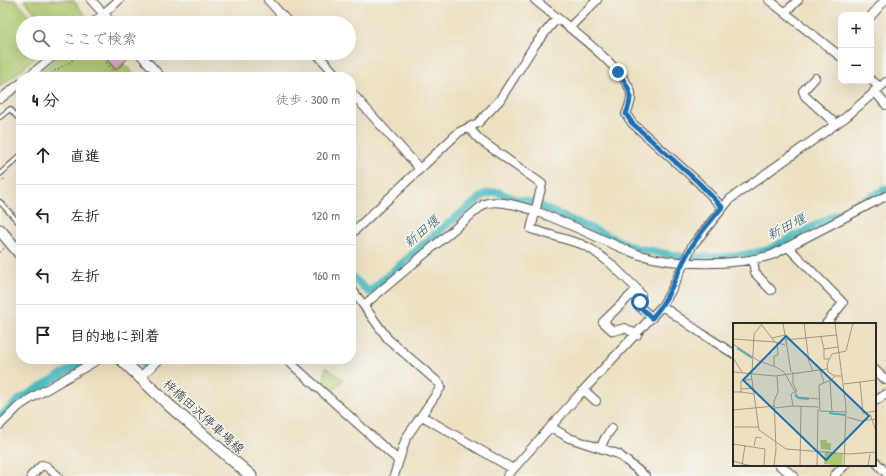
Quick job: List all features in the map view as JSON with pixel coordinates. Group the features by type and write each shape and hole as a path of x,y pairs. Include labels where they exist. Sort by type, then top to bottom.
{"main road":[{"path":"0,230 16,248"},
{"name":"梓橋田沢停車場線","path":"126,364 251,476"}],"street":[{"path":"91,0 103,14 119,0"},
{"path":"268,0 283,16"},
{"path":"536,0 602,55 626,84 631,97 626,114 632,123 698,182 722,207"},
{"path":"570,27 597,0"},
{"path":"769,0 838,54"},
{"path":"785,13 798,0"},
{"path":"874,13 885,0"},
{"path":"356,229 459,132 478,124 499,101 534,46 557,18"},
{"path":"34,72 49,60"},
{"path":"145,60 156,72"},
{"path":"322,60 333,72"},
{"path":"815,78 803,91 805,96 836,124"},
{"path":"507,476 662,306 692,246 722,207 740,191 836,124 880,86 886,104"},
{"path":"0,99 16,87"},
{"path":"356,98 420,168"},
{"path":"469,128 480,140 542,184 542,189 534,211 531,228 581,244 591,249 620,272 637,288 641,295 640,307 652,318"},
{"path":"364,305 484,204 491,201 501,202 534,211 627,250 684,263 703,263 753,259 772,254 886,196"},
{"path":"788,247 842,303 827,323"},
{"path":"753,259 755,273 771,290"},
{"path":"637,288 603,322 613,331 625,328 637,335"},
{"path":"356,295 388,339 440,384 440,391 406,438 394,476"},
{"path":"662,306 700,333 733,353"},
{"path":"0,425 18,407 28,400 90,364"},
{"path":"140,377 154,364"},
{"path":"292,364 398,460"},
{"path":"876,371 886,380"},
{"path":"584,390 596,401"},
{"path":"876,400 886,394"},
{"path":"422,416 514,469"},
{"path":"551,427 569,438 618,454 646,476"},
{"path":"601,448 605,438 612,428"},
{"path":"876,462 886,473"},
{"path":"31,476 42,466 46,466 58,476"},
{"path":"780,466 794,476"},
{"path":"834,476 844,466"}],"lane":[{"path":"0,117 10,109 16,116"},
{"path":"0,174 16,160"},
{"path":"0,202 16,220"}],"path":[{"path":"53,72 69,64 73,60"},
{"path":"105,60 112,72"}],"green space":[{"path":"0,0 16,0 29,16 16,16 16,60 33,60 18,72 16,72 16,74 0,87"},
{"path":"24,0 73,0 86,16 38,16"},
{"path":"54,60 108,60 116,70 123,63 132,72 39,72"},
{"path":"326,367 343,380 330,394 323,388"}],"building":[{"path":"107,60 126,60 116,70"}],"waterway":[{"name":"新田堰","path":"690,257 729,256 768,250 886,189"},
{"name":"新田堰","path":"356,280 369,292 444,227 485,194 497,192 515,199"},
{"name":"新田堰","path":"520,200 532,203"},
{"name":"新田堰","path":"539,206 635,248 683,257"},
{"name":"新田堰","path":"0,417 19,400 80,364"}],"route":[{"path":"618,72 631,92 631,102 626,114 632,123 698,182 722,207 692,246 671,292 652,318 640,307 640,302"}]}
